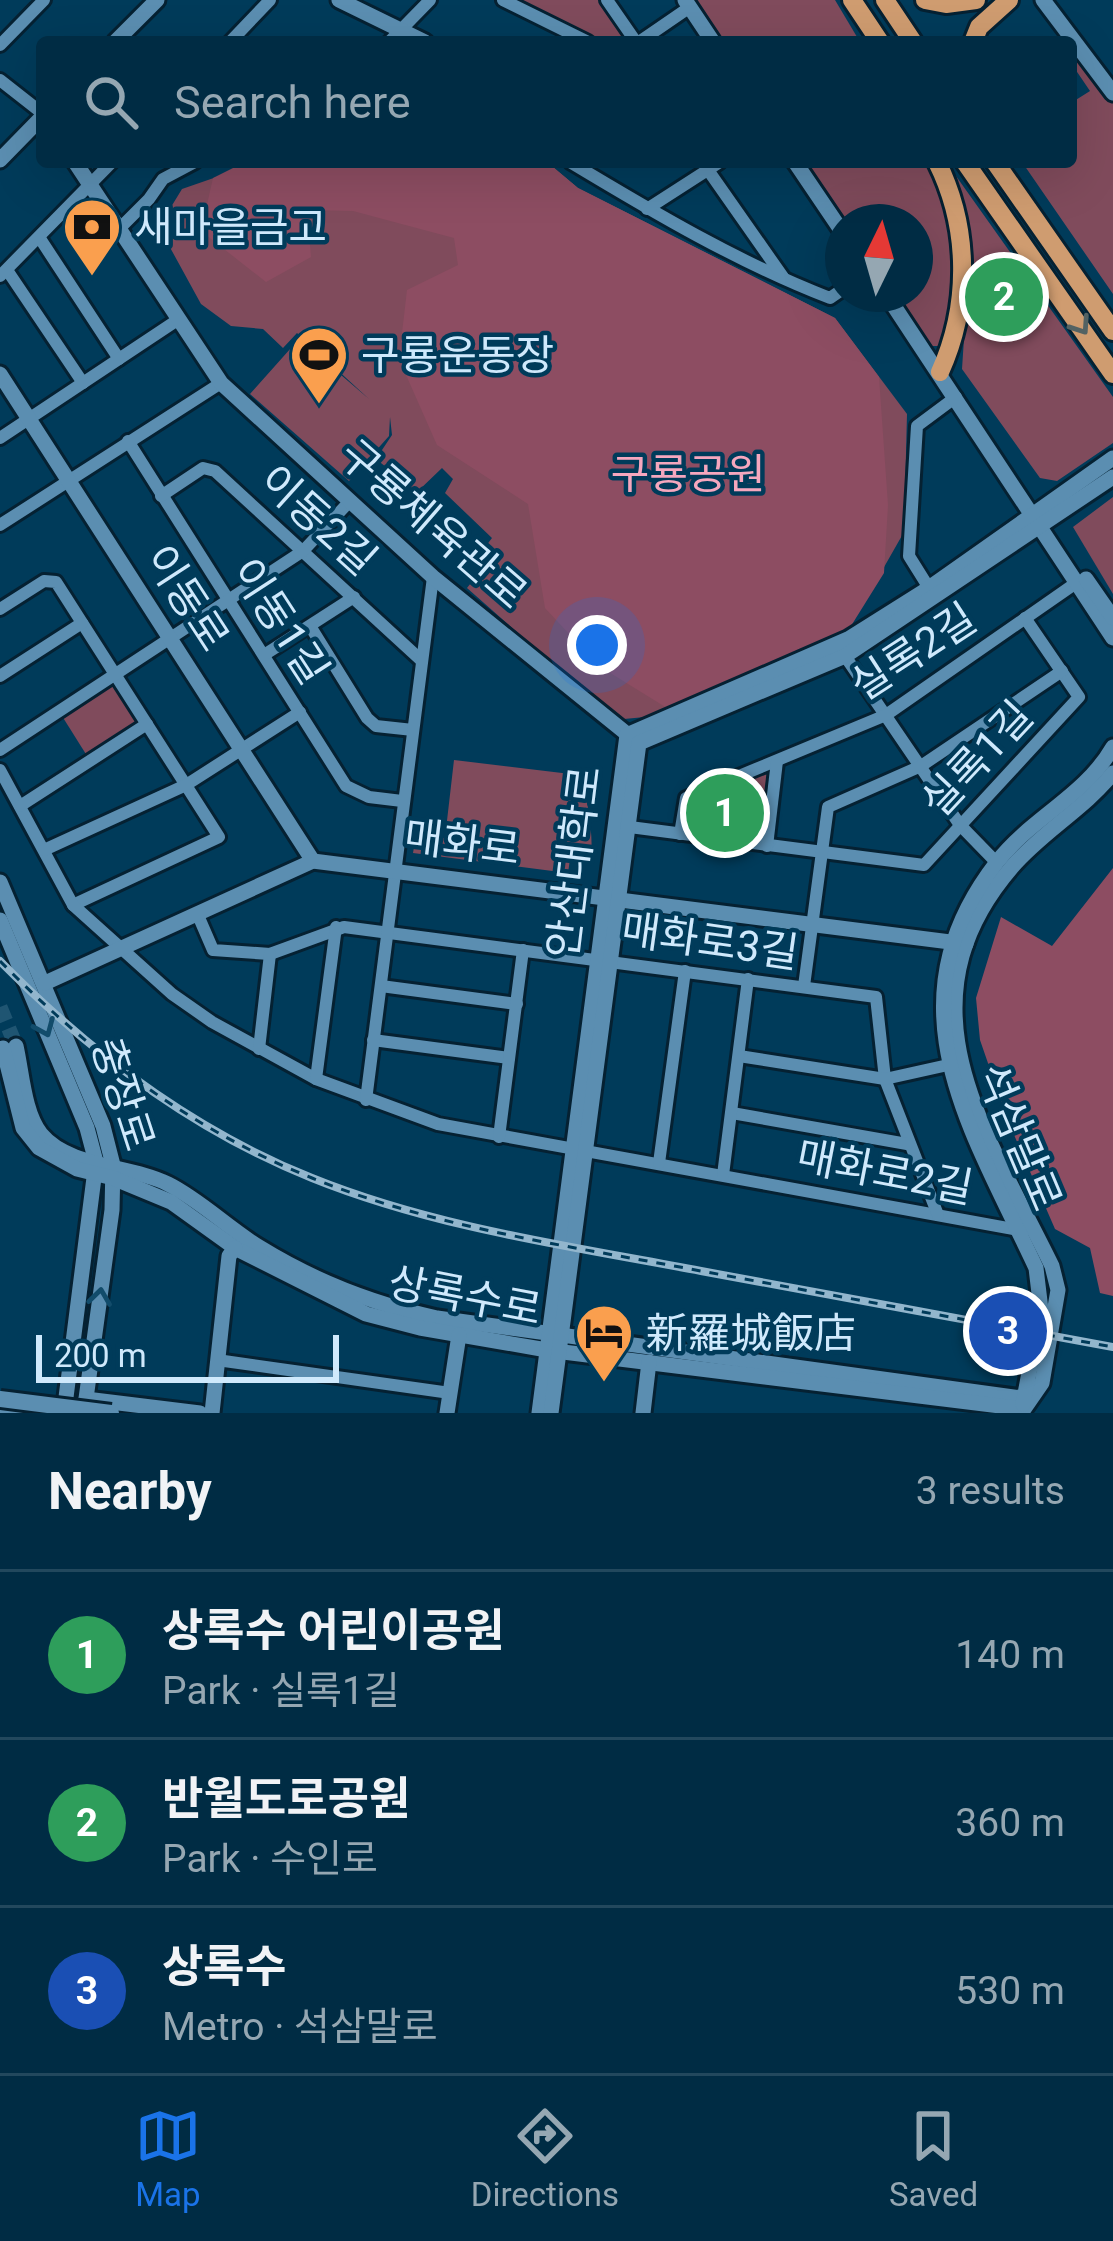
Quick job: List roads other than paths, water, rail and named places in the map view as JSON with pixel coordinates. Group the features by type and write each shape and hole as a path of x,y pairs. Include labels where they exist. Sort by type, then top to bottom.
{"highway":[{"path":"852,0 876,36"},
{"path":"885,0 909,36"},
{"path":"925,0 946,4 976,0"},
{"path":"976,36 1010,0"},
{"path":"939,168 962,245 963,277 957,324 940,372"},
{"path":"969,168 1113,374"},
{"path":"999,168 1113,331"}],"main road":[{"path":"0,1399 111,1413"},
{"path":"0,1410 21,1413"}],"street":[{"path":"0,45 44,0"},
{"path":"121,36 157,0"},
{"path":"236,36 270,0"},
{"path":"339,0 395,36 430,0"},
{"path":"503,0 576,36"},
{"path":"607,0 633,36"},
{"path":"1043,0 1070,36"},
{"path":"645,36 687,4 709,36"},
{"path":"1077,45 1113,93"},
{"path":"0,80 36,110"},
{"path":"0,160 36,121"},
{"name":"구룡체육관로","path":"79,168 221,383 433,577 633,739"},
{"path":"82,383 4,273 106,168"},
{"path":"119,229 163,178 183,168"},
{"path":"580,168 647,209 825,296"},
{"path":"647,209 711,168"},
{"path":"715,168 787,281"},
{"path":"799,168 825,206"},
{"path":"39,237 119,359"},
{"path":"898,312 957,404 1113,618"},
{"path":"0,438 179,320"},
{"name":"이동로","path":"0,374 313,861"},
{"path":"0,525 221,383"},
{"path":"929,588 909,556 917,425 956,397"},
{"name":"이동1길","path":"128,441 346,786 369,797 402,801"},
{"name":"안산대학로","path":"633,739 845,656 1039,519 1113,458"},
{"name":"이동2길","path":"161,496 203,468 214,471 422,661"},
{"name":"안산대학로","path":"633,739 848,639 1113,476"},
{"path":"0,750 303,551 350,501"},
{"path":"1039,519 1113,638"},
{"path":"366,1100 433,577"},
{"path":"0,610 44,581 56,583 219,837 73,905"},
{"name":"실록2길","path":"680,834 686,798 886,715 1076,583"},
{"path":"264,655 354,597"},
{"name":"실록1길","path":"620,826 924,865 1079,697 1025,618"},
{"path":"0,676 82,623"},
{"path":"310,626 367,718 376,725 413,730"},
{"path":"845,656 960,825 997,862"},
{"path":"804,986 828,807 921,766 1061,671"},
{"path":"44,850 186,785 300,712"},
{"path":"20,806 147,724"},
{"name":"안산대학로","path":"551,1413 554,1342 577,1148 633,739"},
{"name":"석삼말로","path":"1023,1407 1042,1383 1058,1290 961,1109 941,1019 969,901 997,862 1081,789 1113,747"},
{"path":"766,846 777,760"},
{"name":"매화로2길","path":"0,770 73,905 172,994 316,1079 438,1124 1027,1231"},
{"name":"석삼말로","path":"1027,1231 969,1099 959,1060 954,1022 959,943 1013,866 1113,773"},
{"path":"45,983 313,861"},
{"name":"매화로","path":"313,861 959,943"},
{"name":"충장로","path":"0,882 103,1126 105,1169 85,1406"},
{"name":"매화로3길","path":"197,913 213,950 270,954 336,927 876,997 885,1078 938,1216"},
{"name":"충장로","path":"0,920 105,1169 64,1413"},
{"path":"316,1079 336,927"},
{"path":"499,1137 523,950"},
{"path":"259,1049 270,954"},
{"path":"659,1163 685,971"},
{"path":"723,1175 748,979"},
{"path":"381,986 517,1004"},
{"path":"374,1040 509,1058"},
{"name":"상록수로","path":"10,1047 41,1134 65,1152 171,1202 235,1248 366,1314 459,1335 554,1342 1023,1407"},
{"path":"739,1056 885,1078 948,1065"},
{"path":"732,1113 907,1144"},
{"name":"상록수로","path":"105,1169 169,1184 259,1247 385,1306 649,1362 927,1405 1023,1407"},
{"path":"212,1413 229,1256 235,1248"},
{"path":"447,1413 459,1335"},
{"name":"안산대학로","path":"539,1413 554,1342"},
{"path":"217,1360 450,1393"},
{"path":"643,1413 649,1362"},
{"path":"85,1406 200,1413"}],"tunnel":[{"path":"0,1007 16,1046"}],"railway":[{"path":"0,961 70,1027 184,1113 268,1159 359,1195 455,1223 553,1244 1113,1347"}],"place":[{"name":"새마을금고","path":"92,278"},
{"name":"반월도로공원","path":"1004,297"},
{"name":"구룡운동장","path":"319,406"},
{"name":"상록수 어린이공원","path":"725,813"},
{"name":"상록수","path":"1008,1331"},
{"name":"新羅城飯店","path":"604,1384"}],"park label":[{"name":"구룡공원","path":"688,474"}]}
